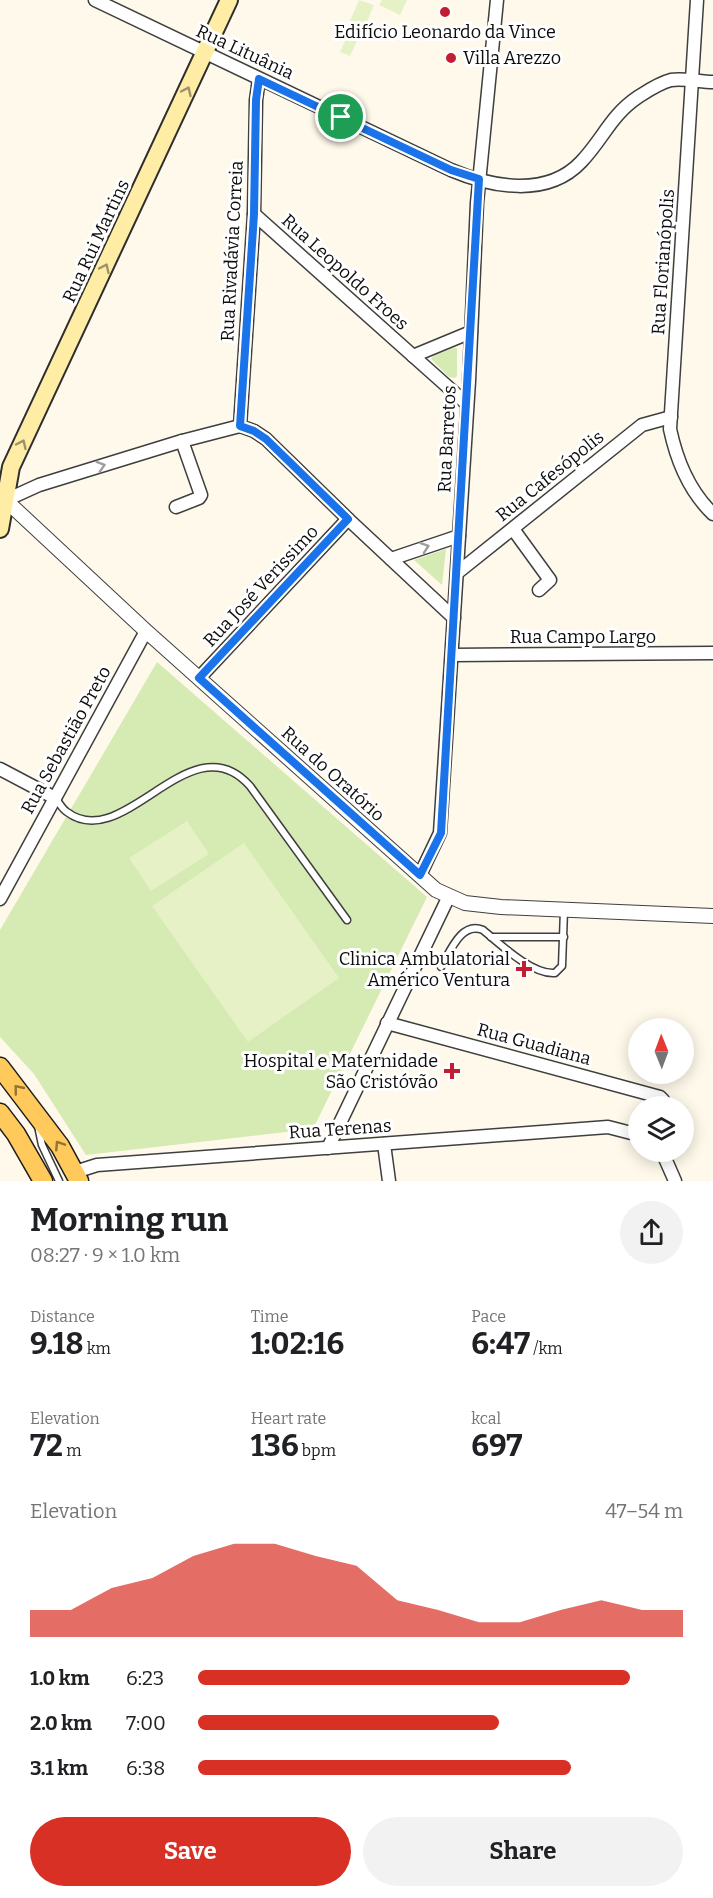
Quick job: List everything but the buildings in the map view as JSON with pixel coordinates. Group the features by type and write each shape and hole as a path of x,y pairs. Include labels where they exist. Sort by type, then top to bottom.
{"main road":[{"name":"Rua Rui Martins","path":"0,529 3,497 11,467 229,0"},
{"path":"0,1067 36,1112 60,1146 77,1176"},
{"path":"0,1113 16,1134 43,1181"}],"street":[{"name":"Rua Lituânia","path":"95,0 451,170 505,184 537,186 563,176 580,163 617,114 653,87 672,80 713,82"},
{"name":"Rua Barretos","path":"420,875 441,833 479,179 497,0"},
{"name":"Rua Florianópolis","path":"697,0 670,429 675,455 687,480 701,502 713,514"},
{"name":"Rua Rivadávia Correia","path":"240,426 254,214 256,100 259,79"},
{"name":"Rua Leopoldo Froes","path":"254,214 467,404"},
{"name":"Rua Leopoldo Froes","path":"413,356 471,332"},
{"name":"Rua Cafesópolis","path":"457,573 642,425 671,417"},
{"path":"3,497 182,441 240,426 266,439 454,618"},
{"path":"176,507 200,498 201,495 182,441"},
{"name":"Rua do Oratório","path":"3,497 146,631 436,890 465,903 564,910 713,916"},
{"name":"Rua José Verissimo","path":"199,678 348,519"},
{"path":"513,529 550,580 539,590"},
{"path":"391,559 459,536"},
{"name":"Rua Sebastião Preto","path":"0,899 146,631"},
{"name":"Rua Campo Largo","path":"452,655 713,654"},
{"path":"0,768 55,798"},
{"path":"328,1148 449,896"},
{"name":"Rua Guadiana","path":"387,1023 656,1096"},
{"name":"Rua Terenas","path":"77,1176 98,1165 608,1127 628,1131"},
{"path":"384,1144 389,1181"},
{"path":"667,1162 675,1181"}],"lane":[{"path":"55,798 66,812 80,819 96,820 115,815 191,771 214,766 234,772 250,786 347,920"},
{"path":"441,967 461,934 475,928 483,930 536,970 548,974 555,973 561,969 564,910"},
{"path":"491,936 564,937"},
{"path":"36,1112 42,1145 58,1181"}],"green space":[{"path":"359,0 374,5 364,29 349,23"},
{"path":"382,0 407,0 400,15 379,5"},
{"path":"349,32 359,37 350,56 340,52"},
{"path":"457,348 457,376 455,378 449,377 431,359"},
{"path":"446,549 442,585 414,560"},
{"path":"157,662 427,897 313,1129 86,1155 34,1074 0,1037 0,930"},
{"path":"187,821 209,854 151,891 129,858"},
{"path":"244,843 339,978 248,1042 152,906"}],"place":[{"name":"Edifício Leonardo da Vince","path":"445,12"},
{"name":"Villa Arezzo","path":"451,58"},
{"name":"Clinica Ambulatorial Américo Ventura","path":"524,969"},
{"name":"Hospital e Maternidade São Cristóvão","path":"452,1071"}],"route":[{"path":"259,79 341,117 451,170 479,179 441,833 420,875 199,678 348,519 266,439 240,426 254,214 256,100 259,79"}]}
